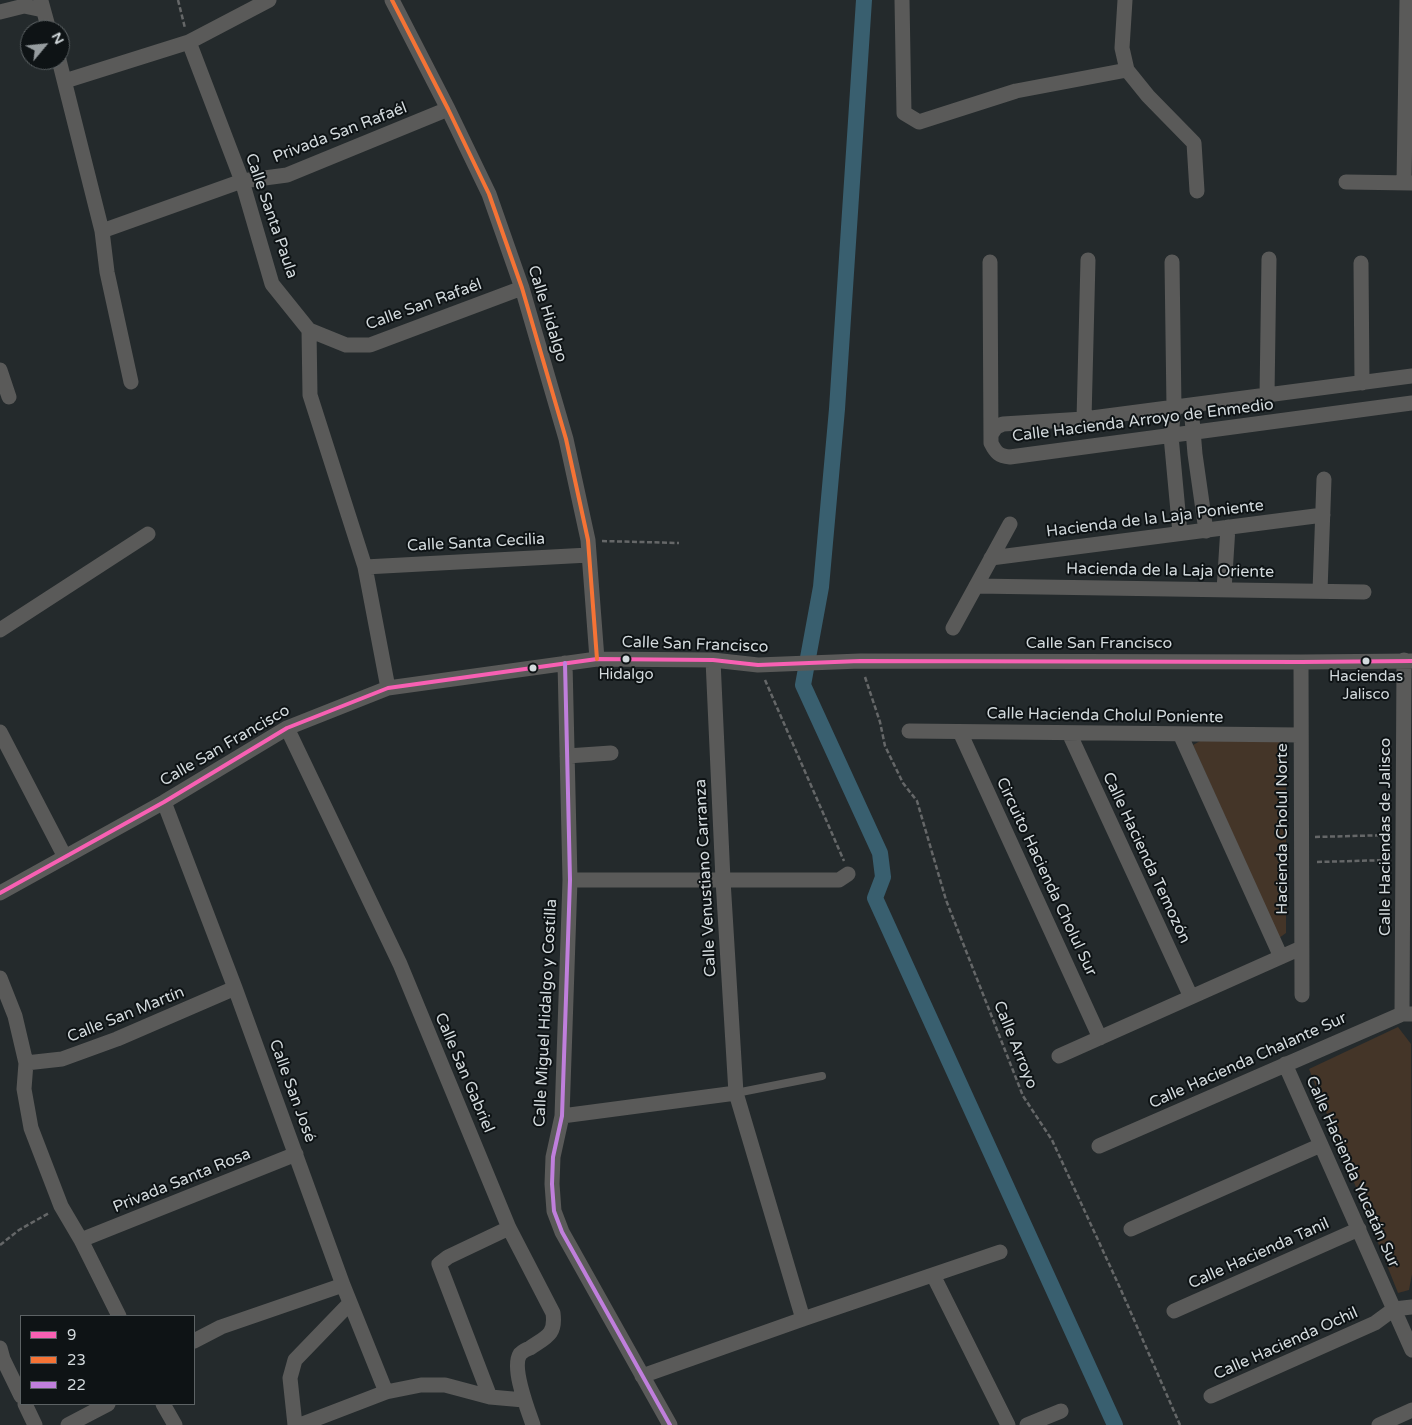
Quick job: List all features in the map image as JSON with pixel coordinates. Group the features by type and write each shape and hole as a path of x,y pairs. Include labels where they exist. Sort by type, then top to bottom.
{"street":[{"path":"65,82 189,42 269,0"},
{"name":"Calle Hidalgo","path":"392,0 490,194 522,288 566,440 589,547 597,660"},
{"path":"902,0 904,113 919,122 1016,91 1127,70"},
{"path":"1125,0 1122,48 1127,70 1148,96 1194,143 1197,191"},
{"path":"1346,182 1408,183 1407,0"},
{"path":"0,12 24,6 42,5 46,20"},
{"name":"Calle Santa Paula","path":"189,42 242,181 272,284 309,330"},
{"path":"62,70 102,231 107,272 131,382"},
{"name":"Privada San Rafaél","path":"242,181 287,175 448,109"},
{"path":"102,231 242,181"},
{"path":"1266,396 1269,259"},
{"path":"1084,419 1088,260"},
{"path":"990,262 992,433"},
{"path":"1172,262 1174,408 1172,436 1180,533"},
{"path":"1361,263 1362,383"},
{"name":"Calle San Rafaél","path":"309,330 346,345 370,345 522,288"},
{"path":"309,330 310,395 365,567 388,688"},
{"path":"0,370 9,397"},
{"name":"Calle Hacienda Arroyo de Enmedio","path":"1412,376 1084,419 1003,424 996,427 992,433 991,443 1000,456 1010,457 1412,403"},
{"path":"1191,406 1206,531"},
{"path":"1320,592 1324,479"},
{"name":"Hacienda de la Laja Poniente","path":"992,558 1323,515"},
{"path":"953,628 1010,524"},
{"path":"1224,590 1228,526"},
{"path":"0,630 148,534"},
{"name":"Calle Santa Cecilia","path":"365,567 589,547"},
{"name":"Hacienda de la Laja Oriente","path":"976,586 1364,592"},
{"name":"Calle San Francisco","path":"0,893 164,802 287,728 388,688 597,660 713,660 758,665 860,661 1301,662 1408,660"},
{"name":"Calle Venustiano Carranza","path":"713,660 723,880 736,1093 803,1319"},
{"name":"Calle Haciendas de Jalisco","path":"1407,1014 1403,835 1408,660"},
{"name":"Hacienda Cholul Norte","path":"1301,662 1302,995"},
{"name":"Calle Miguel Hidalgo y Costilla","path":"565,663 570,880 562,1116 553,1157 554,1211 562,1232 670,1425"},
{"name":"Calle San Gabriel","path":"287,728 400,964 509,1228 553,1313 554,1324 551,1334 520,1354 517,1366 524,1400 533,1425"},
{"name":"Calle Hacienda Cholul Poniente","path":"909,731 1300,736"},
{"path":"0,732 65,857"},
{"name":"Circuito Hacienda Cholul Sur","path":"960,732 1100,1038"},
{"name":"Calle Hacienda Temozón","path":"1069,733 1191,997"},
{"path":"1180,734 1281,957"},
{"path":"567,756 611,753"},
{"name":"Calle San José","path":"164,802 235,988 343,1285 386,1392"},
{"path":"570,880 839,880 848,874"},
{"path":"1059,1056 1302,948"},
{"path":"0,978 15,1016 26,1063 24,1089 31,1128 61,1206 82,1240 119,1315"},
{"name":"Calle San Martín","path":"26,1063 62,1059 117,1039 235,988"},
{"name":"Calle Hacienda Chalante Sur","path":"1099,1146 1284,1064 1407,1014"},
{"name":"Calle Hacienda Yucatán Sur","path":"1284,1064 1394,1309 1407,1328 1412,1350"},
{"path":"562,1116 736,1093"},
{"path":"1131,1229 1321,1145"},
{"name":"Privada Santa Rosa","path":"82,1240 296,1154"},
{"path":"490,1397 439,1264 448,1257 509,1228"},
{"name":"Calle Hacienda Tanil","path":"1174,1311 1359,1229"},
{"path":"642,1376 1000,1252"},
{"path":"933,1275 1008,1425"},
{"path":"195,1340 221,1327 343,1285"},
{"path":"295,1425 290,1378 295,1360 350,1303"},
{"path":"1394,1309 1412,1307"},
{"name":"Calle Hacienda Ochil","path":"1211,1396 1375,1324 1394,1309"},
{"name":"Calle Hacienda Ochil","path":"1375,1324 1407,1328"},
{"path":"0,1348 3,1359 20,1394"},
{"path":"300,1425 386,1392 420,1385 445,1385 490,1397 524,1400"},
{"path":"25,1405 35,1425"},
{"path":"68,1425 106,1405"},
{"path":"164,1405 175,1425"},
{"path":"1379,1425 1412,1410"},
{"path":"1027,1425 1061,1411"}],"lane":[{"path":"736,1093 822,1076"}],"path":[{"path":"178,0 189,42"},
{"path":"589,547 679,543"},
{"name":"Calle Arroyo","path":"860,661 880,722 885,746 903,783 917,801 946,900 1023,1096 1052,1140 1180,1425"},
{"path":"758,665 845,863 848,874"},
{"path":"1301,838 1403,835"},
{"path":"1301,862 1404,859"},
{"path":"0,1245 19,1230 61,1206"}],"shaded area":[{"path":"1202,740 1286,742 1286,933 1279,938 1193,745"},
{"path":"1398,1027 1411,1044 1412,1274 1409,1290 1398,1293 1309,1069"}],"waterway":[{"path":"864,0 837,409 821,587 803,685 880,853 883,877 875,898 1115,1425"}],"transit line":[{"name":"23","path":"392,0 489,194 522,288 566,439 588,540 597,659"},
{"name":"9","path":"0,893 164,802 287,728 388,688 597,659 713,660 758,665 860,661 1412,661"},
{"name":"22","path":"565,663 570,880 562,1116 553,1157 554,1211 562,1232 670,1425"}],"place":[{"name":"Hidalgo","path":"626,659"},
{"name":"Haciendas Jalisco","path":"1366,661"}]}
